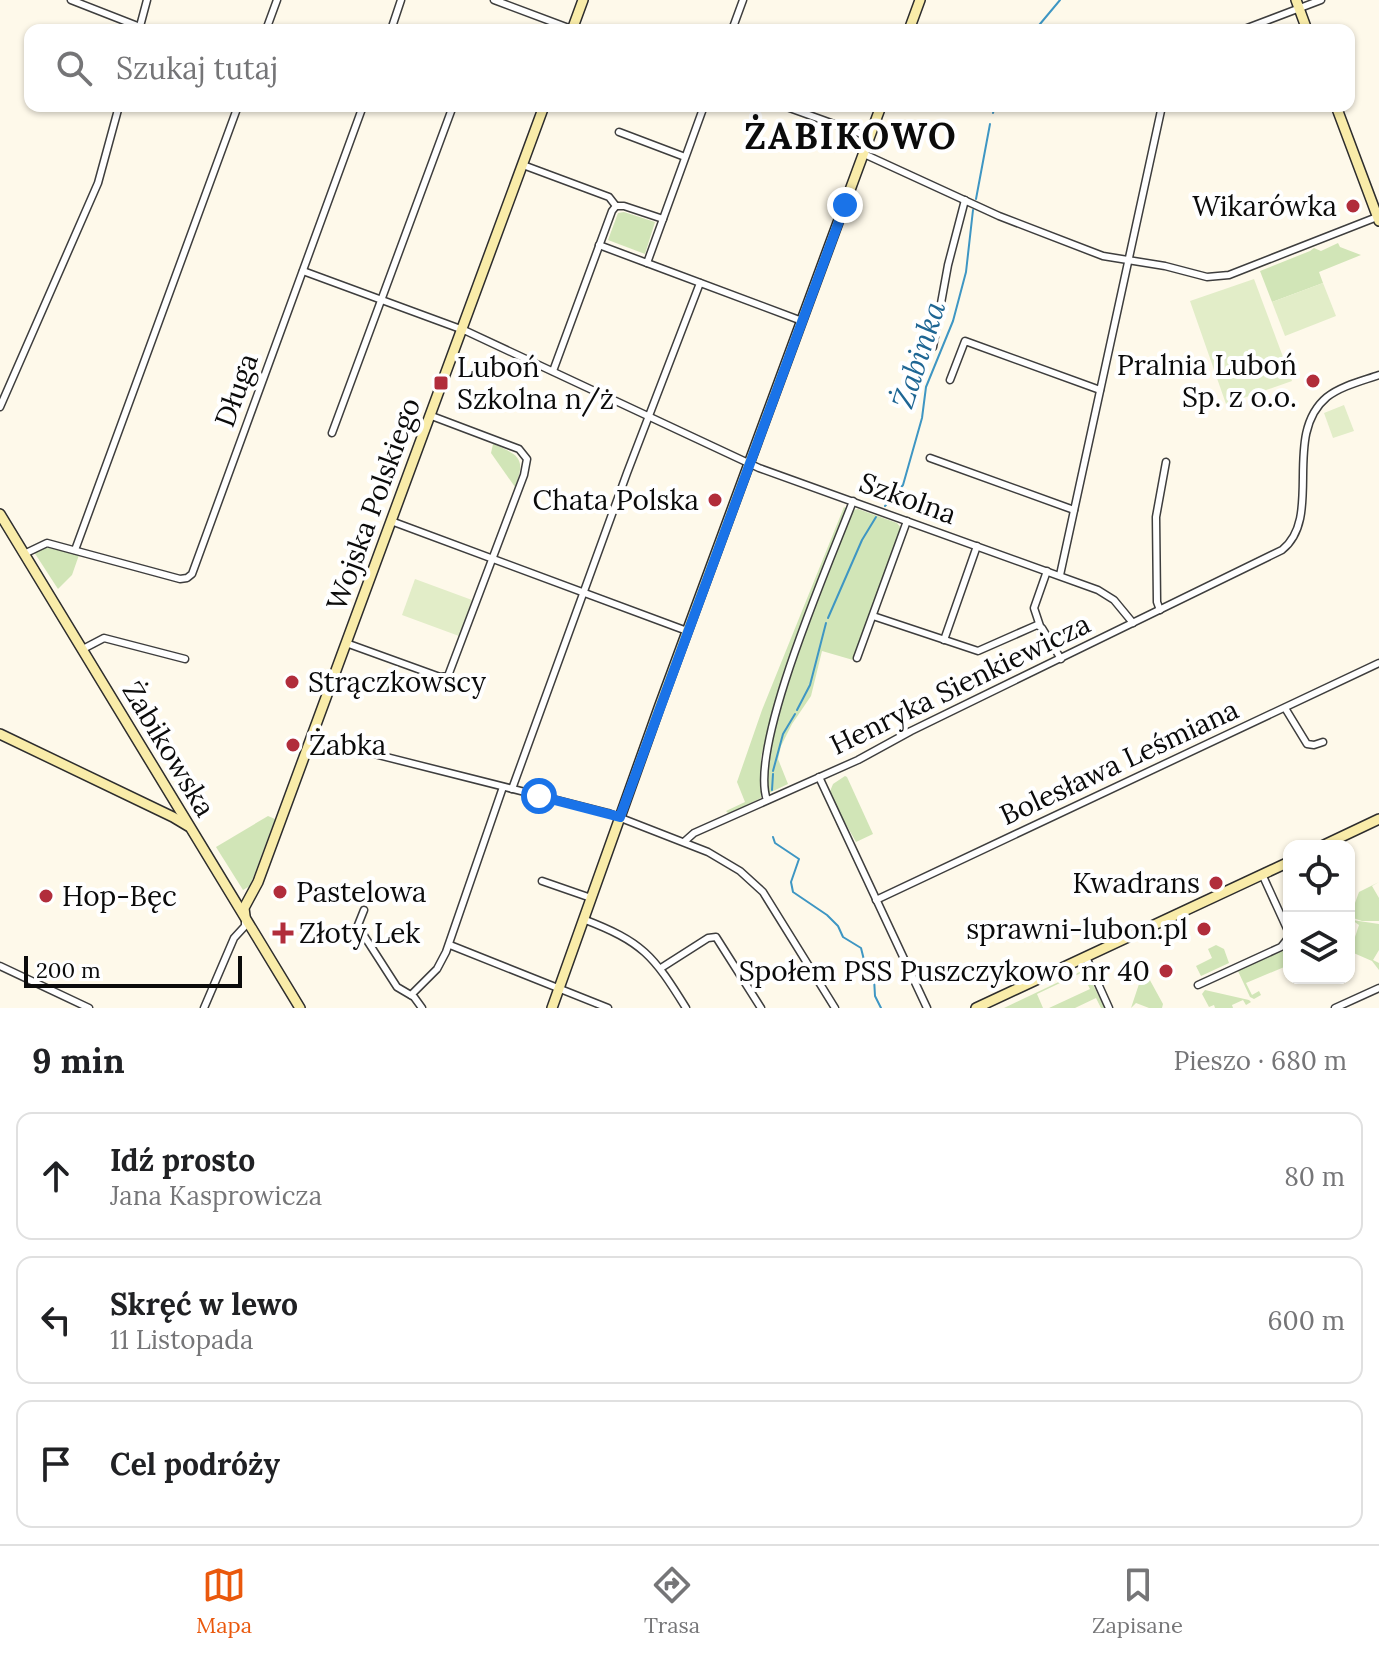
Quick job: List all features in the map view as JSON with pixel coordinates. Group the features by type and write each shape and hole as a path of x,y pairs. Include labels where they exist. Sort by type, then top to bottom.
{"street":[{"path":"71,0 129,24"},
{"path":"140,24 147,0"},
{"path":"268,24 277,0"},
{"path":"393,24 401,0"},
{"path":"494,0 557,24"},
{"path":"575,24 583,0"},
{"path":"734,24 743,0"},
{"path":"911,24 920,0"},
{"path":"1255,24 1297,4 1321,0"},
{"path":"1297,4 1305,24"},
{"path":"0,407 95,190 117,112"},
{"path":"24,554 45,543 75,550 236,112"},
{"name":"Długa","path":"75,550 180,579 190,577 361,112"},
{"path":"332,433 451,112"},
{"name":"Wojska Polskiego","path":"245,916 244,908 258,882 311,738 350,644 391,521 434,417 462,329 542,112"},
{"path":"647,263 702,112"},
{"path":"801,112 870,137"},
{"path":"552,1008 879,112"},
{"path":"1060,575 1161,112"},
{"path":"864,154 965,200 1108,257 1217,278 1378,219 1338,112"},
{"path":"619,132 685,157"},
{"path":"523,165 609,197 616,206"},
{"path":"933,347 948,265 965,200"},
{"path":"616,206 663,219"},
{"path":"553,371 616,206"},
{"path":"599,245 802,321"},
{"name":"Szkolna","path":"303,271 462,329 749,463 1106,593 1133,623"},
{"path":"512,789 700,283"},
{"path":"950,380 965,341 1100,390"},
{"path":"1133,623 1265,559 1290,543 1300,513 1310,418 1329,395 1379,375"},
{"path":"350,644 440,677 448,676 493,559 527,467 527,459 519,449 434,417"},
{"path":"930,458 1074,510"},
{"path":"1160,610 1157,602 1156,517 1166,462"},
{"path":"767,800 764,788 766,764 782,691 853,501"},
{"name":"Żabikowska","path":"0,514 300,1008"},
{"path":"391,521 687,631"},
{"path":"857,658 907,521"},
{"path":"944,640 977,546"},
{"path":"1047,571 1034,608 1040,626 1061,659"},
{"path":"873,616 981,651 1040,626"},
{"name":"Henryka Sienkiewicza","path":"927,1008 819,777 1133,623"},
{"path":"83,649 98,640 107,639 185,659"},
{"name":"Bolesława Leśmiana","path":"876,900 1379,663"},
{"path":"1285,708 1307,744 1323,742"},
{"path":"0,734 161,810 193,832"},
{"path":"311,738 620,817 685,841 733,865 763,892 835,1008"},
{"path":"685,841 692,834 819,777"},
{"path":"161,810 166,787"},
{"path":"411,995 437,969 450,945 503,787"},
{"path":"1335,840 1377,820 1379,831"},
{"path":"976,1008 1283,865"},
{"path":"1262,874 1283,921"},
{"path":"542,881 591,898"},
{"path":"364,910 359,928 397,987 411,995 422,1008"},
{"path":"204,1008 235,935 245,925 245,916"},
{"path":"583,919 629,938 647,952 686,1008"},
{"path":"661,968 708,938 716,937 761,1008"},
{"path":"1198,985 1283,944"},
{"path":"450,945 608,1008"},
{"path":"1086,956 1109,1008"},
{"path":"0,966 89,1008"},
{"path":"1335,1008 1379,988"}],"green space":[{"path":"618,213 655,222 645,254 608,240"},
{"path":"1338,243 1340,247 1361,255 1319,272 1323,283 1272,302 1260,271 1314,248 1321,251"},
{"path":"1254,279 1292,381 1226,404 1190,301"},
{"path":"1323,283 1336,316 1285,336 1272,302"},
{"path":"1344,405 1354,431 1333,438 1324,413"},
{"path":"493,444 518,459 520,470 515,487 491,453"},
{"path":"844,507 847,509 778,692 761,757 761,798 729,814 726,811 745,802 737,782 762,710"},
{"path":"853,510 897,523 901,528 853,660 822,651 811,696 781,746 778,759 788,784 769,793 771,752 787,685 847,523"},
{"path":"45,547 79,555 72,575 58,589 34,552"},
{"path":"415,579 472,600 459,636 402,615"},
{"path":"845,776 873,834 856,842 829,794 833,784"},
{"path":"268,816 275,819 250,886 243,890 216,847"},
{"path":"1379,882 1372,886 1379,898 1379,921 1355,919 1359,892"},
{"path":"1355,920 1379,924 1379,950 1373,960 1379,963 1379,970 1372,961 1355,954 1359,925"},
{"path":"1216,945 1224,949 1229,963 1201,976 1196,966 1212,958 1208,949"},
{"path":"1283,952 1283,968 1246,983 1252,995 1259,991 1261,995 1254,999 1250,997 1238,971"},
{"path":"1086,969 1087,976 1081,973 1037,994 1043,1008 1004,1008"},
{"path":"1146,973 1163,1004 1162,1008 1149,1008 1136,1003 1131,1008"},
{"path":"1091,981 1105,1008 1101,1008 1096,998 1075,1008 1049,1008 1090,989 1087,983"},
{"path":"1205,990 1251,1002 1246,1005 1243,1000 1232,1005 1233,1008 1209,1007 1202,994"}],"waterway":[{"name":"Żabinka","path":"1040,24 1060,0"},
{"name":"Żabinka","path":"976,199 990,124"},
{"name":"Żabinka","path":"885,506 903,485 922,418 926,387 953,321 966,272 973,210"},
{"name":"Żabinka","path":"828,618 862,540 876,517"},
{"name":"Żabinka","path":"797,710 810,685 826,623"},
{"name":"Żabinka","path":"773,771 783,734 795,714"},
{"name":"Żabinka","path":"772,790 773,774"},
{"name":"Żabinka","path":"773,837 775,843 799,859 791,882 793,892 827,915 838,926 843,937 861,948 865,964 874,978 875,996 881,1008"}],"place":[{"name":"Wikarówka","path":"1353,206"},
{"name":"Pralnia Luboń Sp. z o.o.","path":"1313,381"},
{"name":"Luboń Szkolna n/ż","path":"441,383"},
{"name":"Chata Polska","path":"715,500"},
{"name":"Strączkowscy","path":"292,682"},
{"name":"Żabka","path":"293,745"},
{"name":"Kwadrans","path":"1216,883"},
{"name":"Pastelowa","path":"280,892"},
{"name":"Hop-Bęc","path":"46,896"},
{"name":"sprawni-lubon.pl","path":"1204,929"},
{"name":"Złoty Lek","path":"283,933"},
{"name":"Społem PSS Puszczykowo nr 40","path":"1166,971"}],"district":[{"name":"ŻABIKOWO","path":"851,136"}],"route":[{"path":"539,796 620,817 845,205"}]}
